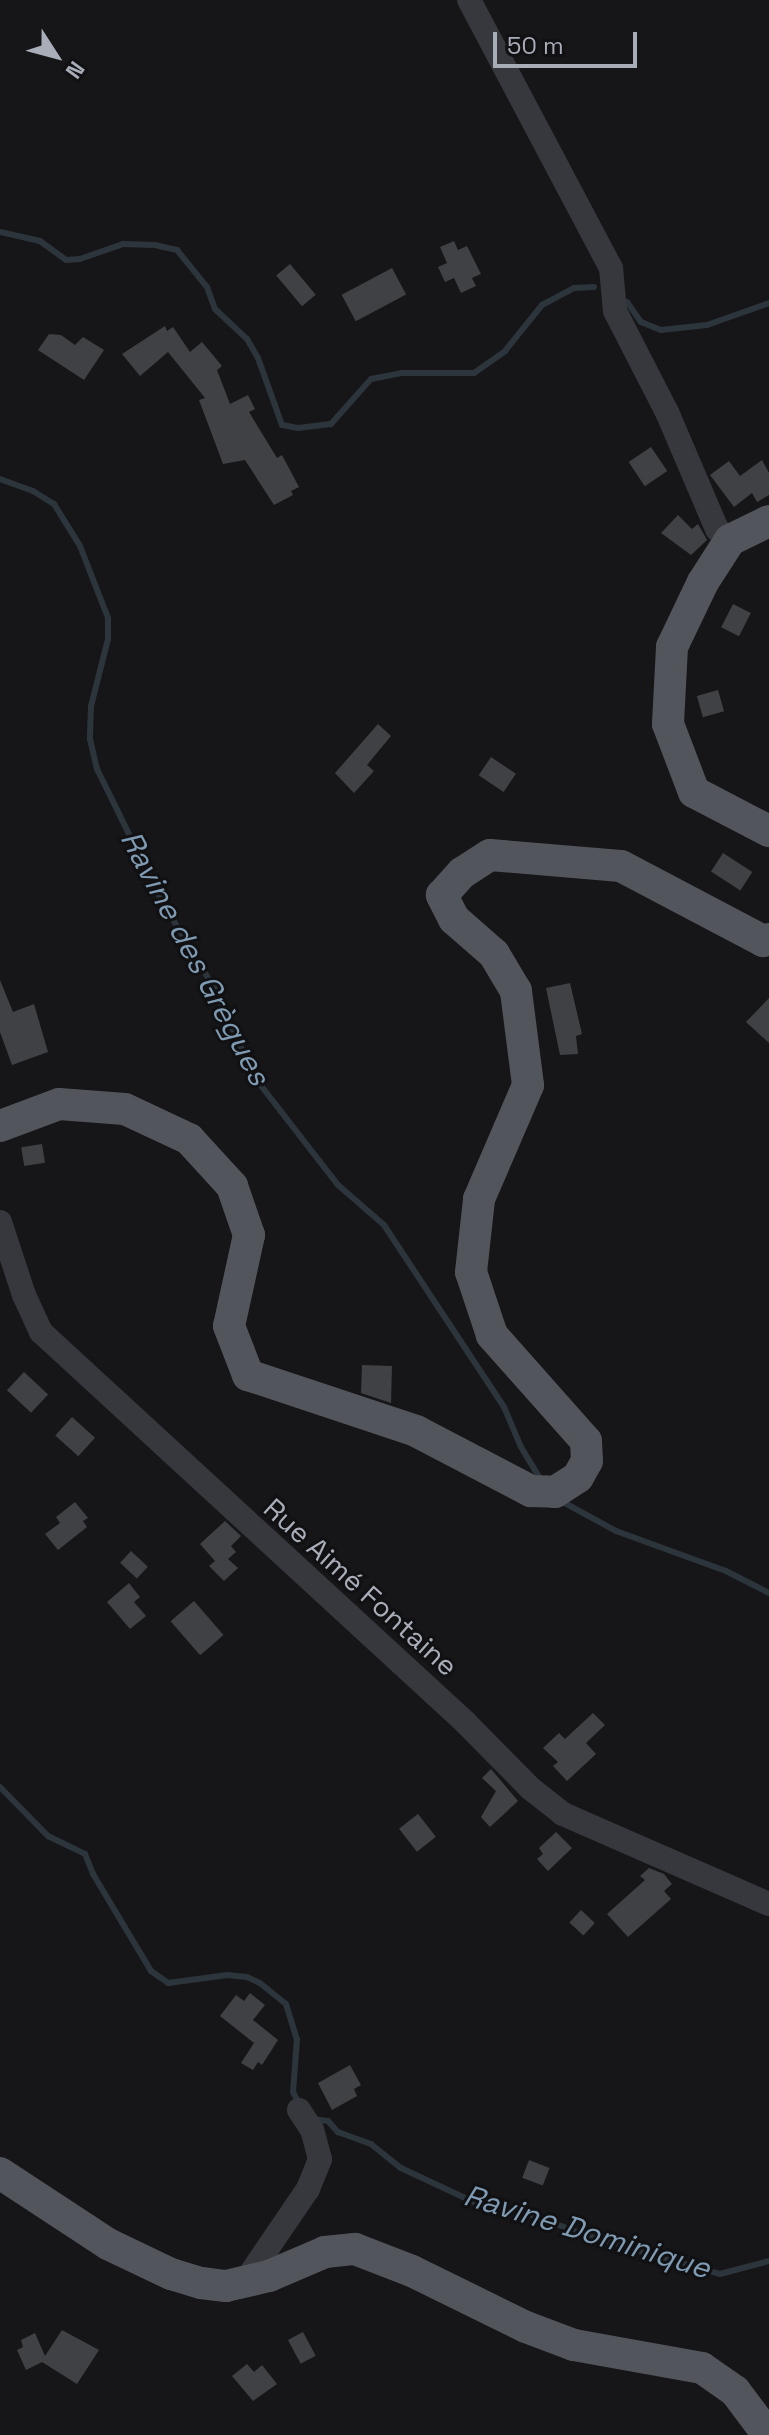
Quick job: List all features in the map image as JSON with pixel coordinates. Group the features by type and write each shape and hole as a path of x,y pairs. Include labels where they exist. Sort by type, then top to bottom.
{"main road":[{"path":"769,521 730,540 703,582 672,647 668,724 694,792 769,831"},
{"path":"0,1126 59,1104 125,1109 189,1139 232,1186 249,1235 229,1326 248,1375 416,1431 531,1491 555,1492 578,1477 587,1461 586,1441 492,1335 471,1272 479,1199 528,1085 516,991 494,954 454,919 442,895 462,873 490,855 621,866 767,943"},
{"path":"0,2173 108,2244 171,2274 226,2286 244,2283 325,2252 355,2249 412,2271 526,2327 574,2345 702,2368 735,2391 768,2435"}],"street":[{"path":"469,0 611,268 615,311 667,412 717,529 730,540"},
{"name":"Rue Aimé Fontaine","path":"0,1222 24,1295 41,1332 465,1722 530,1788 563,1814 769,1904"},
{"path":"244,2283 308,2189 320,2159 312,2130 299,2110"}],"building":[{"path":"454,241 458,250 467,246 481,274 472,278 476,286 461,293 454,278 445,282 438,267 447,263 440,247"},
{"path":"290,264 316,295 302,306 276,276"},
{"path":"392,268 406,294 356,321 342,295"},
{"path":"165,326 167,331 173,327 190,352 202,342 222,366 217,370 230,404 248,395 255,409 249,412 277,458 282,455 299,487 291,491 293,495 274,505 245,460 223,464 199,400 205,398 168,352 140,376 122,354"},
{"path":"49,334 61,335 75,345 83,337 104,350 84,380 38,350"},
{"path":"651,447 667,471 645,486 629,462"},
{"path":"762,460 769,473 769,495 757,502 752,493 734,507 710,475 729,461 740,476"},
{"path":"678,515 692,529 698,524 707,540 691,555 661,533"},
{"path":"733,604 751,613 739,636 721,627"},
{"path":"718,690 724,711 703,717 697,696"},
{"path":"378,724 391,736 367,765 374,771 354,793 335,773"},
{"path":"491,757 516,774 504,792 479,775"},
{"path":"723,853 752,872 740,891 711,871"},
{"path":"0,980 13,1012 34,1004 48,1052 12,1065 0,1032"},
{"path":"570,983 582,1034 576,1036 578,1054 560,1055 546,988"},
{"path":"769,998 769,1043 746,1022"},
{"path":"42,1144 45,1163 24,1166 21,1147"},
{"path":"362,1365 392,1366 391,1403 361,1393"},
{"path":"24,1372 48,1395 31,1413 7,1390"},
{"path":"72,1417 95,1438 78,1456 55,1436"},
{"path":"75,1502 88,1518 83,1521 87,1527 58,1550 45,1534 60,1523 56,1517"},
{"path":"225,1521 241,1536 231,1546 236,1552 228,1559 238,1568 224,1581 209,1566 215,1561 200,1544"},
{"path":"131,1551 148,1567 137,1578 120,1563"},
{"path":"129,1583 140,1597 134,1602 146,1616 130,1629 107,1602"},
{"path":"194,1601 224,1635 200,1655 171,1621"},
{"path":"593,1713 605,1725 586,1743 596,1754 567,1781 553,1766 558,1762 543,1748 559,1733 565,1739"},
{"path":"491,1769 518,1801 490,1827 481,1817 496,1791 482,1778"},
{"path":"418,1814 436,1837 417,1852 399,1829"},
{"path":"556,1832 572,1848 548,1871 537,1859 543,1854 539,1848"},
{"path":"649,1868 664,1874 672,1884 664,1891 671,1899 628,1937 607,1914 645,1880 640,1876"},
{"path":"581,1910 595,1923 583,1935 569,1922"},
{"path":"250,1993 265,2005 253,2020 278,2040 262,2065 258,2062 253,2070 241,2063 254,2043 220,2016 236,1995 244,2001"},
{"path":"350,2065 361,2085 354,2089 357,2096 332,2110 318,2083"},
{"path":"529,2160 550,2168 543,2186 522,2178"},
{"path":"62,2330 99,2350 77,2384 42,2362 26,2370 17,2350 23,2347 21,2340 35,2333 45,2356"},
{"path":"303,2332 316,2356 301,2364 288,2340"},
{"path":"247,2364 254,2372 262,2365 277,2384 253,2401 232,2376"}],"waterway":[{"path":"0,232 40,241 66,260 80,259 123,244 155,245 177,250 207,287 215,309 247,339 258,358 282,425 298,428 331,424 371,379 401,373 474,373 505,351 542,305 574,288 594,287"},
{"path":"627,302 641,322 661,330 707,325 769,303"},
{"name":"Ravine des Grègues","path":"0,479 33,491 54,504 80,546 108,618 108,639 91,706 90,739 97,769 163,903 214,988 255,1078 338,1185 384,1225 504,1407 521,1447 542,1482"},
{"name":"Ravine des Grègues","path":"561,1501 616,1531 726,1571 769,1593"},
{"name":"Ravine Dominique","path":"0,1787 48,1836 85,1854 93,1874 151,1971 168,1983 227,1975 247,1977 260,1983 286,2004 297,2039 293,2092 300,2105"},
{"name":"Ravine Dominique","path":"313,2119 328,2121 338,2132 371,2144 401,2168 478,2204 529,2214 588,2236 720,2274 769,2261"}]}
